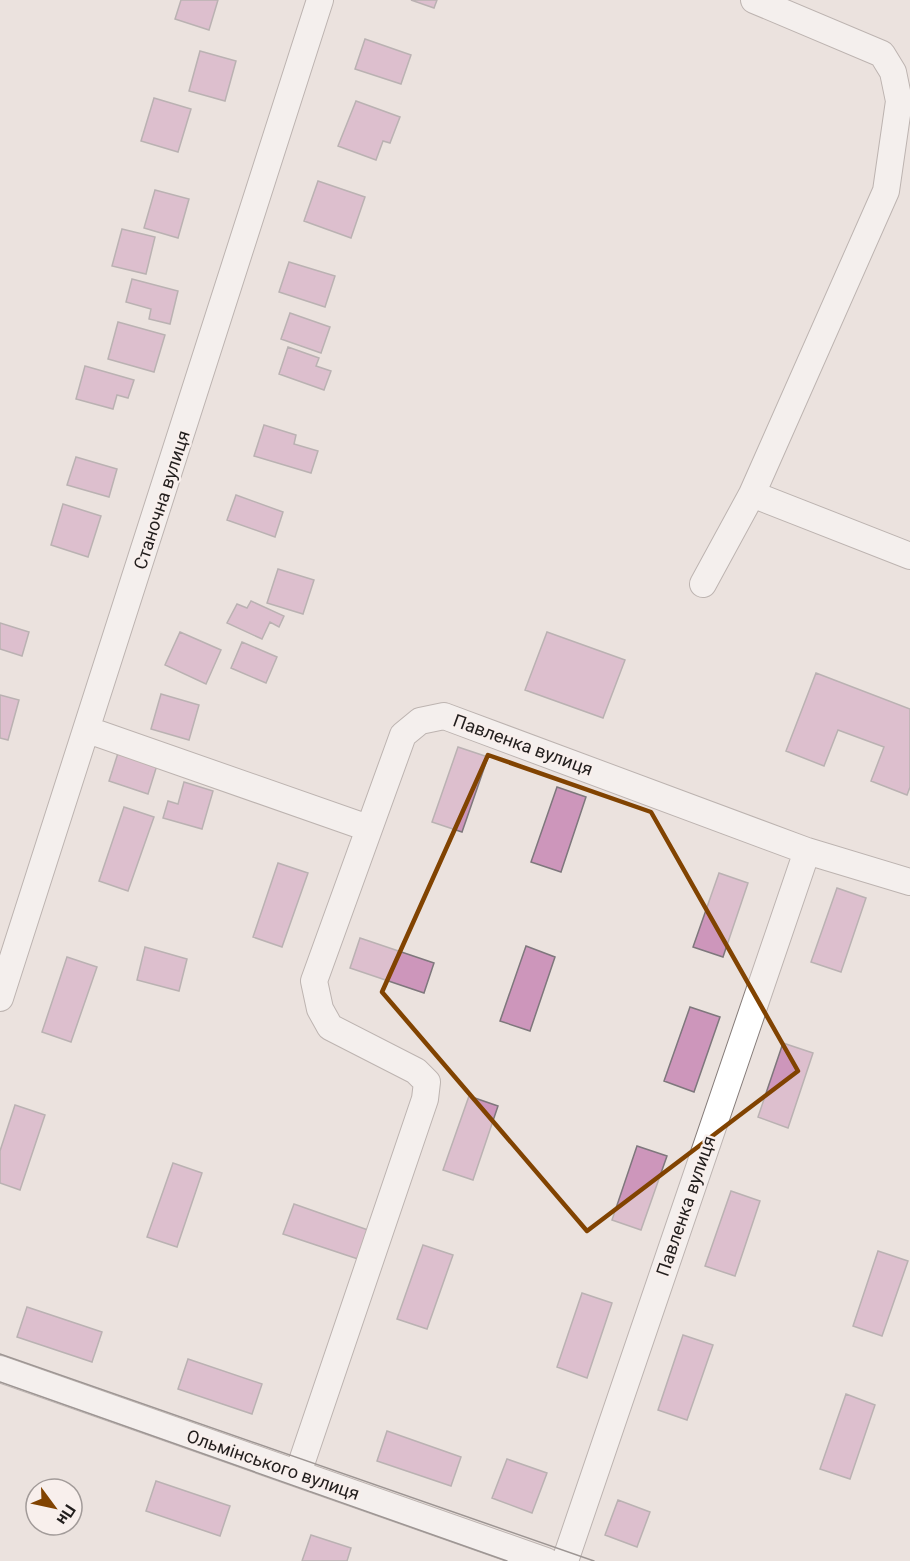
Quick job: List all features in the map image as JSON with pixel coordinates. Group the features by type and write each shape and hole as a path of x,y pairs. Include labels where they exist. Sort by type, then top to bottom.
{"street":[{"name":"Станочна вулиця","path":"0,998 88,730 320,0"},
{"path":"703,584 752,494 886,191 900,101 893,72 882,54 754,0"},
{"path":"752,494 910,556"},
{"name":"Павленка вулиця","path":"298,1473 421,1111 427,1082 416,1071 330,1027 320,1010 314,981 403,735 420,721 444,716 807,851 910,882"},
{"path":"88,730 368,828"},
{"name":"Павленка вулиця","path":"565,1561 807,851"},
{"name":"Ольмінського вулиця","path":"0,1369 546,1561"}],"highlighted area":[{"path":"488,755 651,812 798,1071 587,1231 382,992"}],"building":[{"path":"181,0 218,0 209,30 175,19"},
{"path":"411,0 437,0 434,8"},
{"path":"365,39 411,55 401,84 355,69"},
{"path":"200,51 236,61 225,101 189,91"},
{"path":"154,98 191,109 178,152 141,141"},
{"path":"356,101 400,117 390,143 383,141 376,160 338,146"},
{"path":"318,181 365,197 351,238 304,221"},
{"path":"155,190 189,199 178,238 144,228"},
{"path":"122,229 155,237 146,274 112,266"},
{"path":"289,262 335,276 325,307 279,292"},
{"path":"132,279 178,291 170,324 149,319 151,309 126,302"},
{"path":"290,313 330,327 321,353 281,339"},
{"path":"118,322 165,335 154,372 108,359"},
{"path":"288,347 319,358 316,366 331,371 324,390 279,374"},
{"path":"85,366 134,380 128,398 117,395 113,409 76,399"},
{"path":"264,425 296,435 294,444 318,451 311,473 254,456"},
{"path":"76,457 117,469 109,497 67,485"},
{"path":"236,495 283,512 275,537 227,520"},
{"path":"63,504 101,516 88,557 51,545"},
{"path":"278,569 314,580 303,614 267,603"},
{"path":"251,601 284,616 279,627 270,622 262,639 227,623 237,604 247,608"},
{"path":"0,623 29,632 22,656 0,649"},
{"path":"180,632 221,650 206,684 165,665"},
{"path":"547,632 625,660 603,718 525,690"},
{"path":"242,642 277,657 266,683 231,668"},
{"path":"816,673 910,709 910,787 907,795 871,781 884,747 838,730 824,766 786,751"},
{"path":"161,694 199,705 189,740 151,729"},
{"path":"0,695 19,700 8,740 0,738"},
{"path":"458,747 488,757 462,832 432,822"},
{"path":"119,750 158,762 148,794 109,781"},
{"path":"184,782 213,791 202,829 163,818 168,801 178,804"},
{"path":"557,787 586,797 561,872 531,862"},
{"path":"124,807 154,817 128,891 99,881"},
{"path":"278,863 308,873 282,947 253,937"},
{"path":"719,873 748,883 723,957 693,947"},
{"path":"837,888 866,898 841,972 811,962"},
{"path":"360,938 434,963 424,993 350,968"},
{"path":"526,946 555,957 530,1031 500,1021"},
{"path":"145,947 187,959 179,991 137,980"},
{"path":"67,957 97,967 71,1042 42,1032"},
{"path":"690,1007 720,1017 694,1092 664,1081"},
{"path":"783,1043 813,1053 788,1128 758,1117"},
{"path":"469,1096 498,1106 473,1180 443,1170"},
{"path":"15,1105 45,1115 20,1190 0,1183 0,1151"},
{"path":"637,1146 667,1156 641,1230 612,1220"},
{"path":"173,1163 202,1173 177,1247 147,1237"},
{"path":"731,1191 760,1201 735,1276 705,1266"},
{"path":"294,1204 368,1230 358,1259 283,1234"},
{"path":"423,1245 453,1255 427,1329 397,1319"},
{"path":"878,1251 908,1261 882,1336 853,1326"},
{"path":"582,1293 612,1303 587,1378 557,1367"},
{"path":"27,1307 102,1332 92,1362 17,1337"},
{"path":"683,1335 713,1345 687,1420 658,1410"},
{"path":"188,1359 262,1384 252,1414 178,1389"},
{"path":"846,1394 875,1405 850,1479 820,1469"},
{"path":"387,1431 461,1457 451,1486 377,1461"},
{"path":"507,1459 547,1473 532,1513 492,1498"},
{"path":"156,1481 230,1506 220,1536 146,1511"},
{"path":"618,1500 650,1512 637,1547 605,1535"},
{"path":"311,1535 351,1548 347,1561 302,1561"}],"tram line":[{"path":"0,1354 594,1561"},
{"path":"0,1382 507,1561"}]}
